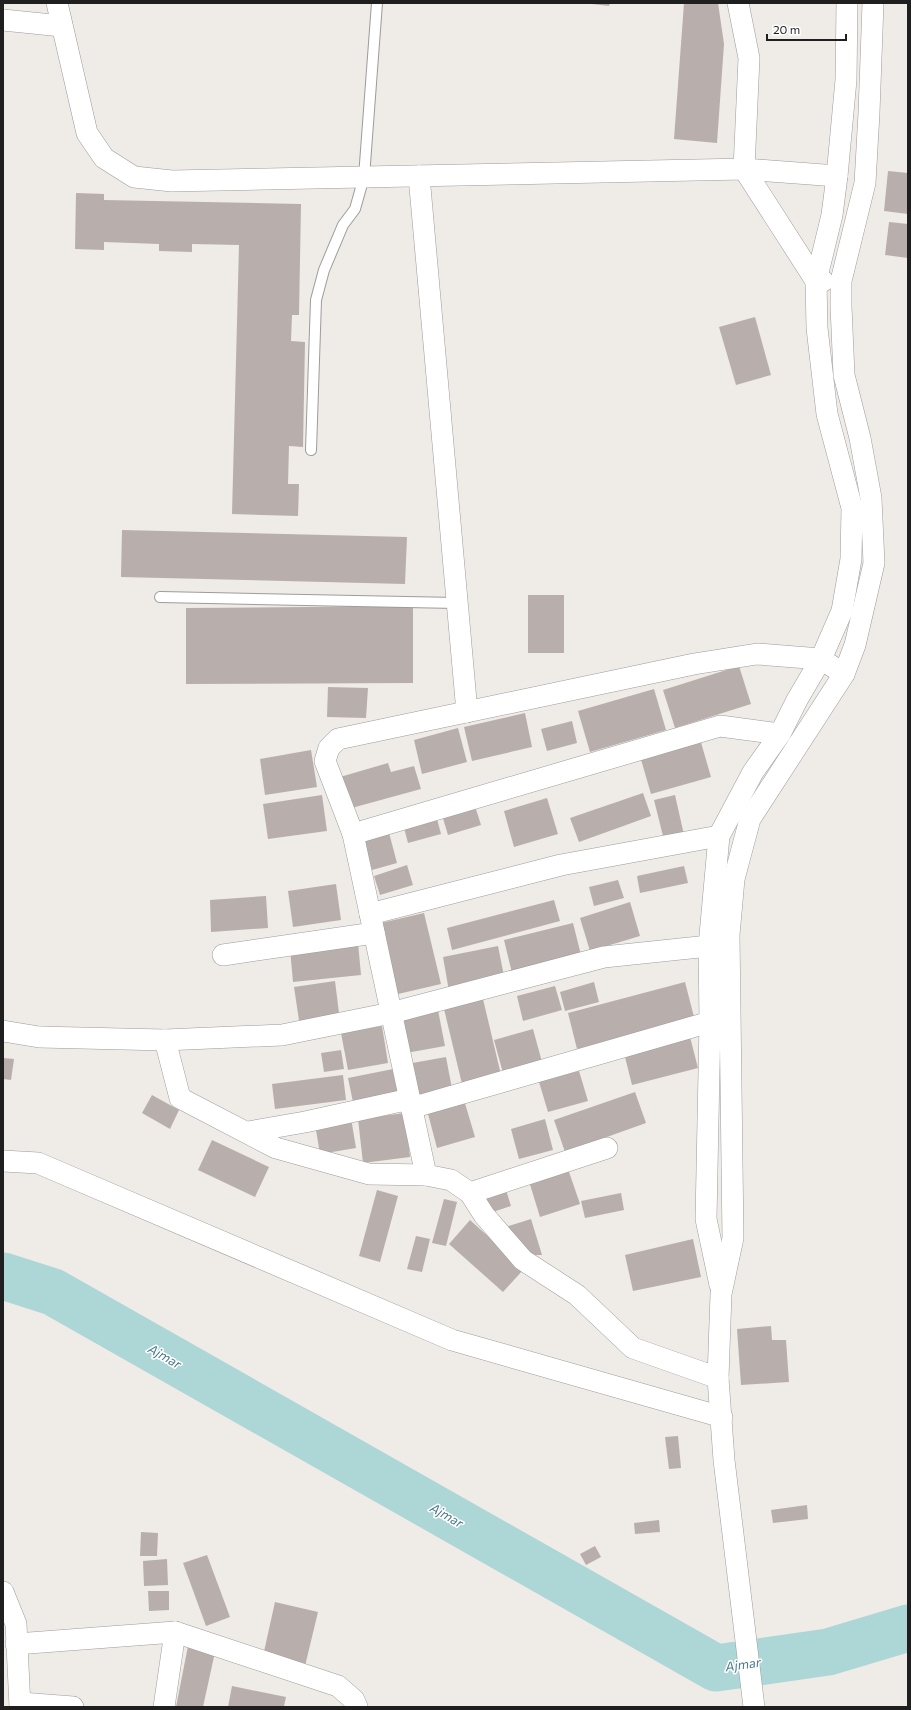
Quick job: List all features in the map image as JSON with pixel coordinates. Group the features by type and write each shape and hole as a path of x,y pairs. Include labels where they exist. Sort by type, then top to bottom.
{"street":[{"path":"57,3 87,133 104,158 134,177 172,182 744,169 837,176"},
{"path":"738,3 749,58 744,169 816,281"},
{"path":"721,1294 706,1219 710,1022 709,946 719,836 753,772 780,734 797,700 821,659 842,611 851,559 852,508 827,414 817,328 816,281 832,215 837,176 846,80 847,3"},
{"path":"754,1707 724,1460 722,1416 718,1378 721,1294 734,1238 729,935 734,879 750,819 844,674 855,645 874,563 871,498 860,438 844,375 841,281 865,183 873,3"},
{"path":"3,20 62,26"},
{"path":"418,176 467,712"},
{"path":"816,281 841,281"},
{"path":"426,1175 353,834 325,761 329,748 338,739 694,664 757,654 821,659 844,674"},
{"path":"353,834 720,726 780,734"},
{"path":"223,954 372,923 561,865 719,836"},
{"path":"3,1031 39,1036 165,1040 282,1035 391,1013 604,958 709,946"},
{"path":"248,1132 410,1104 710,1022"},
{"path":"165,1040 180,1098 248,1132 276,1148 369,1174 426,1175 451,1180 470,1193 484,1215 523,1260 576,1295 633,1348 718,1378"},
{"path":"470,1193 608,1148"},
{"path":"3,1161 38,1163 452,1340 722,1416"},
{"path":"3,1592 16,1624 20,1705 73,1707"},
{"path":"16,1644 175,1632 338,1686 354,1700 357,1707"},
{"path":"164,1707 175,1632"}],"lane":[{"path":"311,450 316,300 324,270 343,225 355,209 364,177 377,3"},
{"path":"160,597 457,603"}],"building":[{"path":"583,3 610,3 609,6"},
{"path":"684,3 718,3 724,44 717,143 674,139"},
{"path":"888,171 908,173 908,214 884,211"},
{"path":"76,193 104,194 104,200 301,204 299,315 292,315 291,341 305,342 303,447 289,446 288,484 299,484 298,516 232,514 239,245 192,244 192,252 159,251 159,244 104,242 104,250 75,249"},
{"path":"889,222 908,224 908,258 885,255"},
{"path":"755,317 771,375 736,385 719,327"},
{"path":"122,530 407,537 405,584 121,577"},
{"path":"528,595 564,595 564,653 528,653"},
{"path":"413,606 413,683 186,684 186,608"},
{"path":"739,666 751,704 675,728 663,690"},
{"path":"328,687 368,688 366,718 327,717"},
{"path":"654,689 666,730 590,752 578,711"},
{"path":"525,713 532,747 472,761 464,727"},
{"path":"572,721 577,743 547,751 541,729"},
{"path":"458,728 467,762 422,774 414,740"},
{"path":"700,739 711,777 651,794 640,756"},
{"path":"311,750 317,787 265,795 260,759"},
{"path":"388,763 391,772 414,766 421,789 348,809 340,777"},
{"path":"643,793 651,816 579,842 570,818"},
{"path":"322,795 327,831 268,839 263,804"},
{"path":"675,795 684,835 664,840 654,800"},
{"path":"547,798 558,834 514,847 504,811"},
{"path":"475,806 481,825 448,835 442,815"},
{"path":"436,815 441,834 408,843 403,824"},
{"path":"388,829 397,863 372,870 363,836"},
{"path":"407,865 413,885 380,895 374,876"},
{"path":"684,866 688,883 640,893 637,876"},
{"path":"618,880 624,898 594,906 589,887"},
{"path":"336,884 341,920 293,927 288,891"},
{"path":"266,896 268,928 211,932 210,900"},
{"path":"554,900 560,921 452,950 447,928"},
{"path":"630,902 640,936 590,951 580,918"},
{"path":"424,913 441,984 398,994 381,923"},
{"path":"573,923 581,955 512,973 504,940"},
{"path":"358,943 361,975 293,982 290,949"},
{"path":"498,946 505,981 449,991 443,957"},
{"path":"335,981 340,1021 300,1027 294,987"},
{"path":"594,982 599,1002 565,1011 560,992"},
{"path":"685,982 694,1017 577,1049 568,1013"},
{"path":"555,986 562,1010 523,1021 517,996"},
{"path":"483,999 502,1079 463,1088 444,1009"},
{"path":"437,1005 445,1046 406,1053 398,1014"},
{"path":"382,1026 388,1063 348,1070 341,1033"},
{"path":"533,1029 542,1062 503,1073 494,1040"},
{"path":"689,1033 698,1068 632,1085 623,1049"},
{"path":"341,1050 344,1069 324,1072 321,1053"},
{"path":"446,1057 453,1094 415,1104 407,1064"},
{"path":"3,1058 14,1059 11,1080 3,1079"},
{"path":"393,1069 399,1098 354,1107 348,1078"},
{"path":"579,1071 588,1101 548,1112 539,1082"},
{"path":"343,1075 346,1100 275,1109 272,1084"},
{"path":"635,1092 646,1123 565,1152 554,1120"},
{"path":"152,1095 179,1110 170,1129 142,1113"},
{"path":"464,1100 475,1137 437,1148 427,1110"},
{"path":"405,1113 410,1157 363,1163 358,1119"},
{"path":"351,1118 356,1148 320,1154 315,1124"},
{"path":"545,1119 553,1150 519,1159 511,1129"},
{"path":"212,1140 269,1167 255,1197 198,1170"},
{"path":"567,1166 580,1204 540,1217 528,1178"},
{"path":"505,1187 511,1206 490,1213 484,1194"},
{"path":"377,1190 398,1196 380,1262 359,1256"},
{"path":"621,1193 624,1210 585,1218 581,1201"},
{"path":"444,1199 457,1202 446,1246 432,1243"},
{"path":"531,1219 542,1255 524,1255 502,1228"},
{"path":"470,1220 524,1269 503,1292 449,1244"},
{"path":"416,1236 430,1239 422,1272 407,1269"},
{"path":"693,1239 701,1277 633,1291 625,1255"},
{"path":"771,1326 772,1340 786,1340 789,1382 741,1385 737,1329"},
{"path":"678,1436 681,1468 669,1469 665,1437"},
{"path":"807,1505 808,1519 773,1523 771,1510"},
{"path":"659,1520 660,1532 635,1534 634,1523"},
{"path":"141,1532 158,1533 157,1556 140,1556"},
{"path":"595,1546 601,1557 586,1565 580,1554"},
{"path":"207,1555 230,1617 206,1626 183,1563"},
{"path":"167,1559 168,1585 144,1586 143,1561"},
{"path":"148,1591 169,1591 169,1610 149,1611"},
{"path":"275,1602 318,1612 305,1666 263,1656"},
{"path":"188,1646 215,1652 203,1707 176,1707"},
{"path":"232,1686 286,1697 284,1706 286,1707 228,1707"}],"waterway":[{"name":"Ajmar","path":"3,1276 53,1292 716,1668 828,1652 908,1628"}]}
